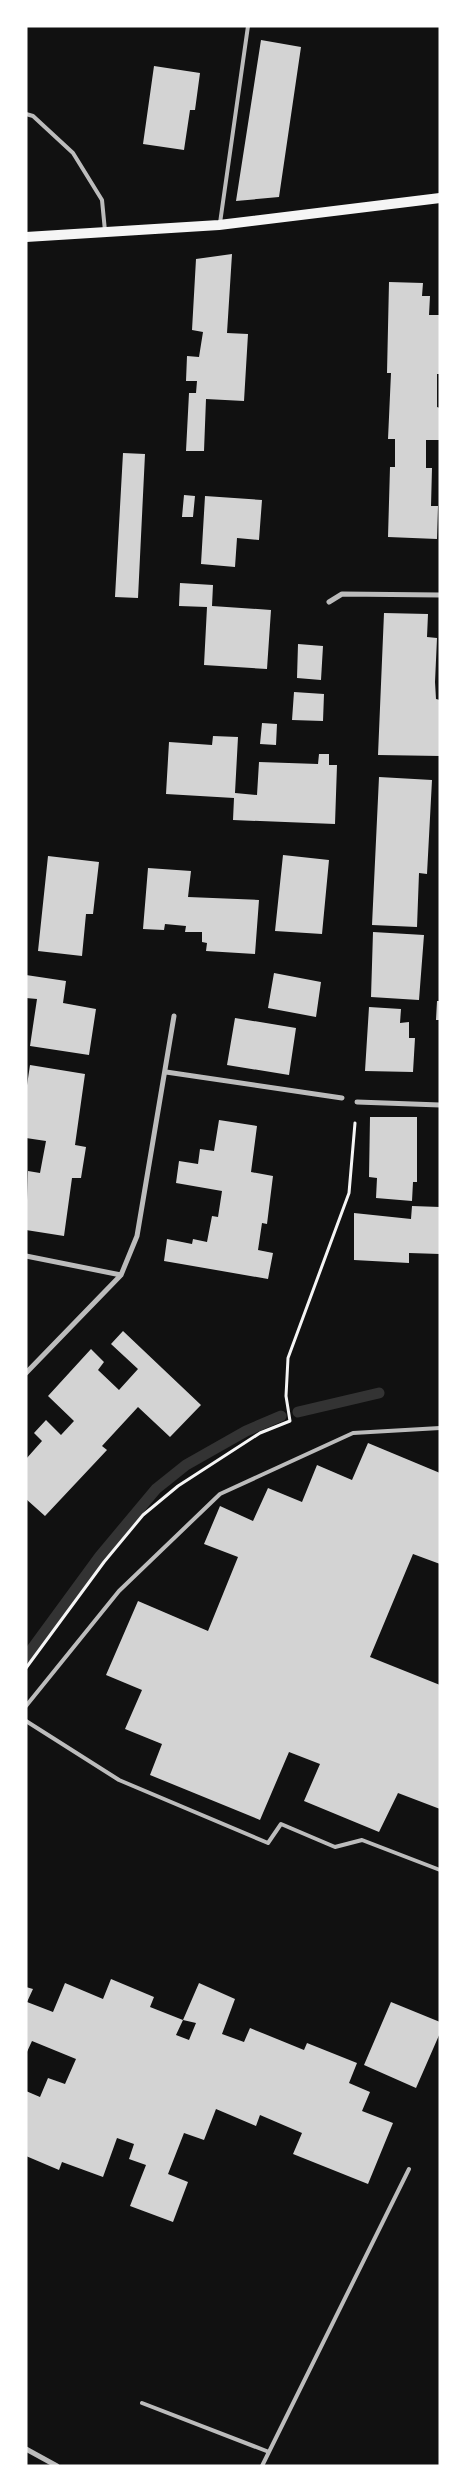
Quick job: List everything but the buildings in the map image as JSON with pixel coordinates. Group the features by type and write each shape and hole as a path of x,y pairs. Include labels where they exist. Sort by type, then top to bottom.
{"main road":[{"path":"26,237 219,225 440,198"}],"street":[{"path":"329,602 342,594 440,595"},
{"path":"26,1373 121,1275 137,1236 174,1016"},
{"path":"166,1072 342,1098"},
{"path":"357,1102 440,1105"},
{"path":"26,1256 121,1275"},
{"path":"26,2449 57,2466"}],"lane":[{"path":"219,225 248,26"},
{"path":"26,114 33,116 73,153 102,200 105,231"},
{"path":"26,1706 119,1591 220,1494 353,1433 440,1428"},
{"path":"26,1721 119,1780 268,1843 281,1824 335,1847 362,1840 440,1870"},
{"path":"262,2466 409,2169"},
{"path":"142,2403 269,2452"}],"path":[{"path":"26,1668 104,1562 143,1515 178,1486 260,1432 290,1421 286,1396 288,1358 349,1193 357,1102"}],"waterway":[{"path":"298,1412 379,1393"},
{"path":"26,1657 100,1556 156,1489 186,1465 246,1431 281,1416"}]}
